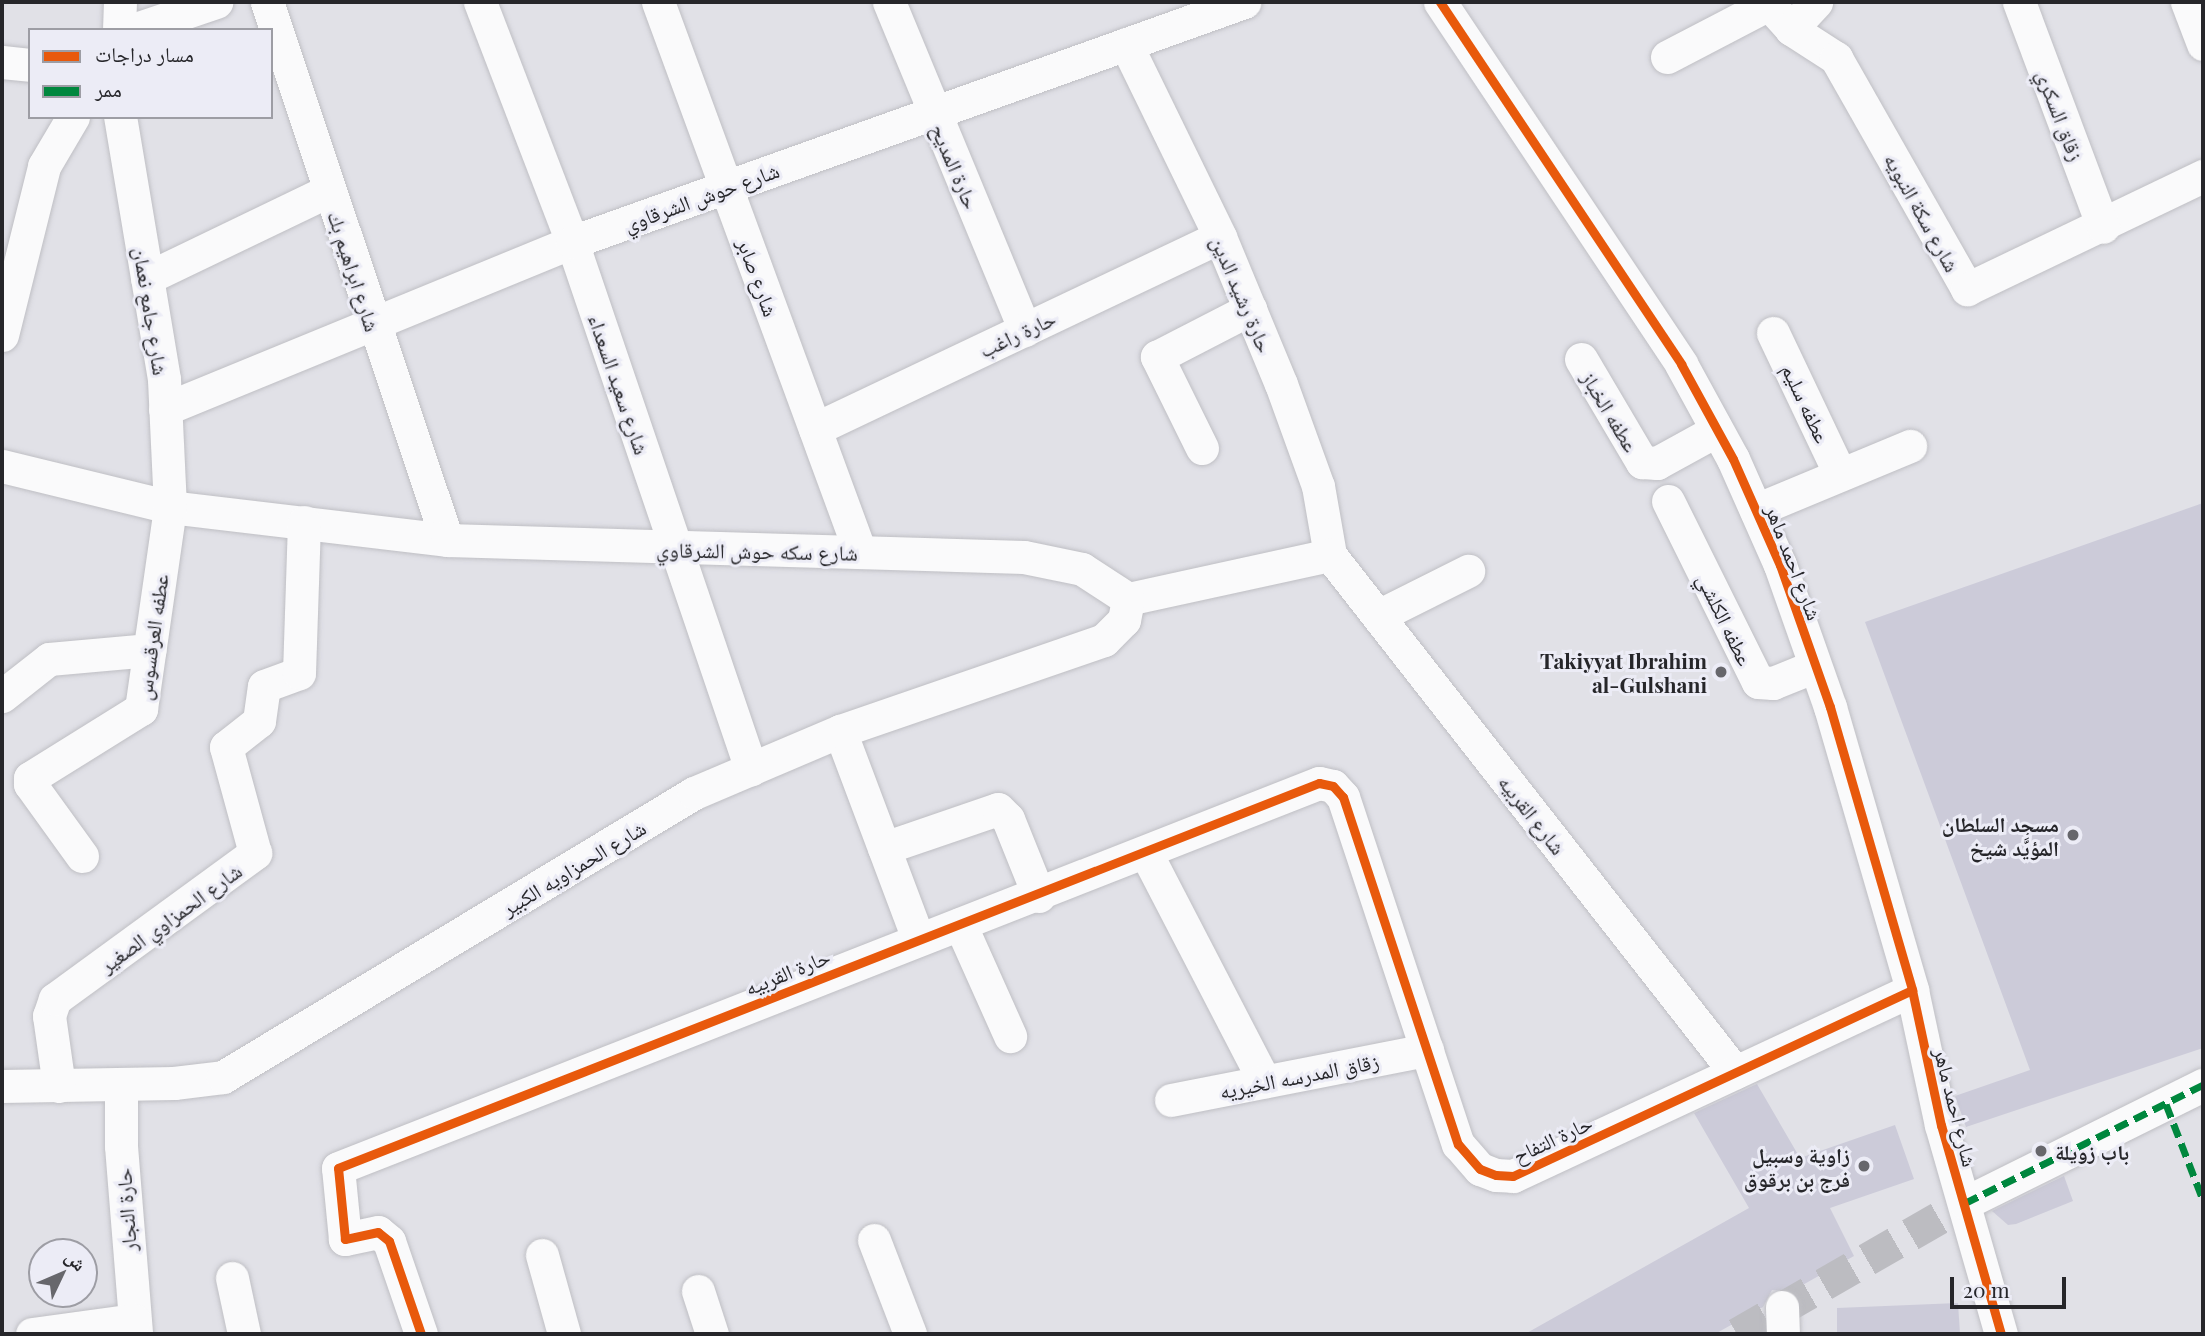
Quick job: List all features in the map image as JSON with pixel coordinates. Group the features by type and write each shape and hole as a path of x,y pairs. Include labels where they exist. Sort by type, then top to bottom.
{"street":[{"path":"119,28 120,2"},
{"path":"139,28 216,2"},
{"name":"شارع ابراهيم بك","path":"267,2 373,327 447,540"},
{"name":"شارع سعيد السعداء","path":"480,2 572,242 751,769"},
{"name":"شارع صابر","path":"658,2 860,552"},
{"name":"حارة المديح","path":"889,2 1025,330"},
{"name":"شارع حوش الشرقاوي","path":"165,409 373,327 572,242 1244,2"},
{"name":"شارع احمد ماهر","path":"1440,2 1674,353 1717,430 1756,510 1815,666 1912,990 2001,1334"},
{"path":"1791,29 1816,2"},
{"name":"زقاق السكري","path":"2019,2 2103,228"},
{"path":"1667,57 1768,3"},
{"name":"شارع سكة النبويه","path":"1768,3 1791,29 1836,58 1967,289 2103,228 2203,176"},
{"name":"حارة رشيد الدين","path":"1126,44 1220,237 1250,309 1318,486 1330,555"},
{"path":"2,62 28,65"},
{"path":"2,335 44,166 71,119"},
{"name":"شارع جامع نعمان","path":"120,119 147,278 165,409 170,507"},
{"path":"147,278 328,191"},
{"name":"حارة راغب","path":"814,429 1220,237"},
{"path":"1202,448 1157,357 1250,309"},
{"name":"عطفه سليم","path":"1773,333 1840,474"},
{"name":"عطفه الخباز","path":"1581,359 1642,462 1657,463 1717,430"},
{"path":"1756,510 1910,446"},
{"name":"شارع سكه حوش الشرقاوي","path":"2,466 170,507 447,540 676,549 860,552 1052,561 1082,569 1128,599"},
{"name":"عطفه الكلشي","path":"1668,501 1758,682 1773,683 1815,666"},
{"name":"عطفه العرقسوس","path":"82,856 30,778 138,712 150,650 170,507"},
{"name":"شارع الحمزاوي الصغير","path":"59,1086 49,1016 55,999 255,853 226,747 259,721 264,686 299,673 304,522"},
{"path":"1128,599 1330,555"},
{"name":"شارع القربيه","path":"1330,555 1735,1072"},
{"path":"1378,617 1468,571"},
{"name":"شارع الحمزاويه الكبير","path":"2,1086 121,1085 223,1077 694,793 840,731 1104,640 1124,620 1128,599"},
{"path":"2,696 49,659 150,650"},
{"path":"840,731 918,938"},
{"name":"حارة التفاح","path":"1319,783 1333,786 1343,797 1458,1144 1480,1169 1496,1175 1513,1176 1912,990"},
{"name":"حارة القربيه","path":"421,1334 389,1241 378,1232 345,1239 338,1168 918,938 1039,896 1319,783"},
{"path":"884,848 998,809 1009,819 1039,896"},
{"path":"1146,853 1264,1081"},
{"path":"960,924 1010,1036"},
{"name":"زقاق المدرسه الخيريه","path":"1171,1100 1427,1050"},
{"name":"حارة النجار","path":"121,1085 135,1327"},
{"path":"1965,1203 2203,1085"},
{"path":"874,1240 910,1334"},
{"path":"542,1255 564,1334"},
{"path":"232,1278 244,1334"},
{"path":"698,1291 712,1334"},
{"path":"32,1334 135,1327"}],"building":[{"name":"مسجد السلطان المؤيَّد شيخ","path":"2203,503 2203,1048 1966,1127 1955,1096 2030,1070 1865,622"},
{"path":"1757,1084 1800,1158 1895,1125 1914,1179 1830,1208 1854,1256 1792,1291 1772,1290 1763,1307 1715,1334 1525,1334 1749,1208 1694,1113"},
{"path":"2064,1176 2073,1201 2008,1225 1992,1211"},
{"path":"1958,1303 1960,1334 1837,1334 1837,1308"}],"tunnel":[{"path":"1737,1334 1965,1203"}],"marked path":[{"path":"1965,1203 2203,1085"},
{"path":"2166,1104 2203,1200"}],"cycle path":[{"path":"1440,2 1681,364 1733,459 1780,565 1830,707 1912,990 1941,1125 2001,1334"},
{"path":"421,1334 389,1241 378,1232 345,1239 338,1168 1319,783 1333,786 1343,797 1458,1144 1480,1169 1496,1175 1513,1176 1912,990"}],"place":[{"name":"Takiyyat Ibrahim al-Gulshani","path":"1721,672"},
{"name":"مسجد السلطان المؤيَّد شيخ","path":"2073,835"},
{"name":"باب زويلة","path":"2041,1151"},
{"name":"زاوية وسبيل فرج بن برقوق","path":"1864,1166"}]}
